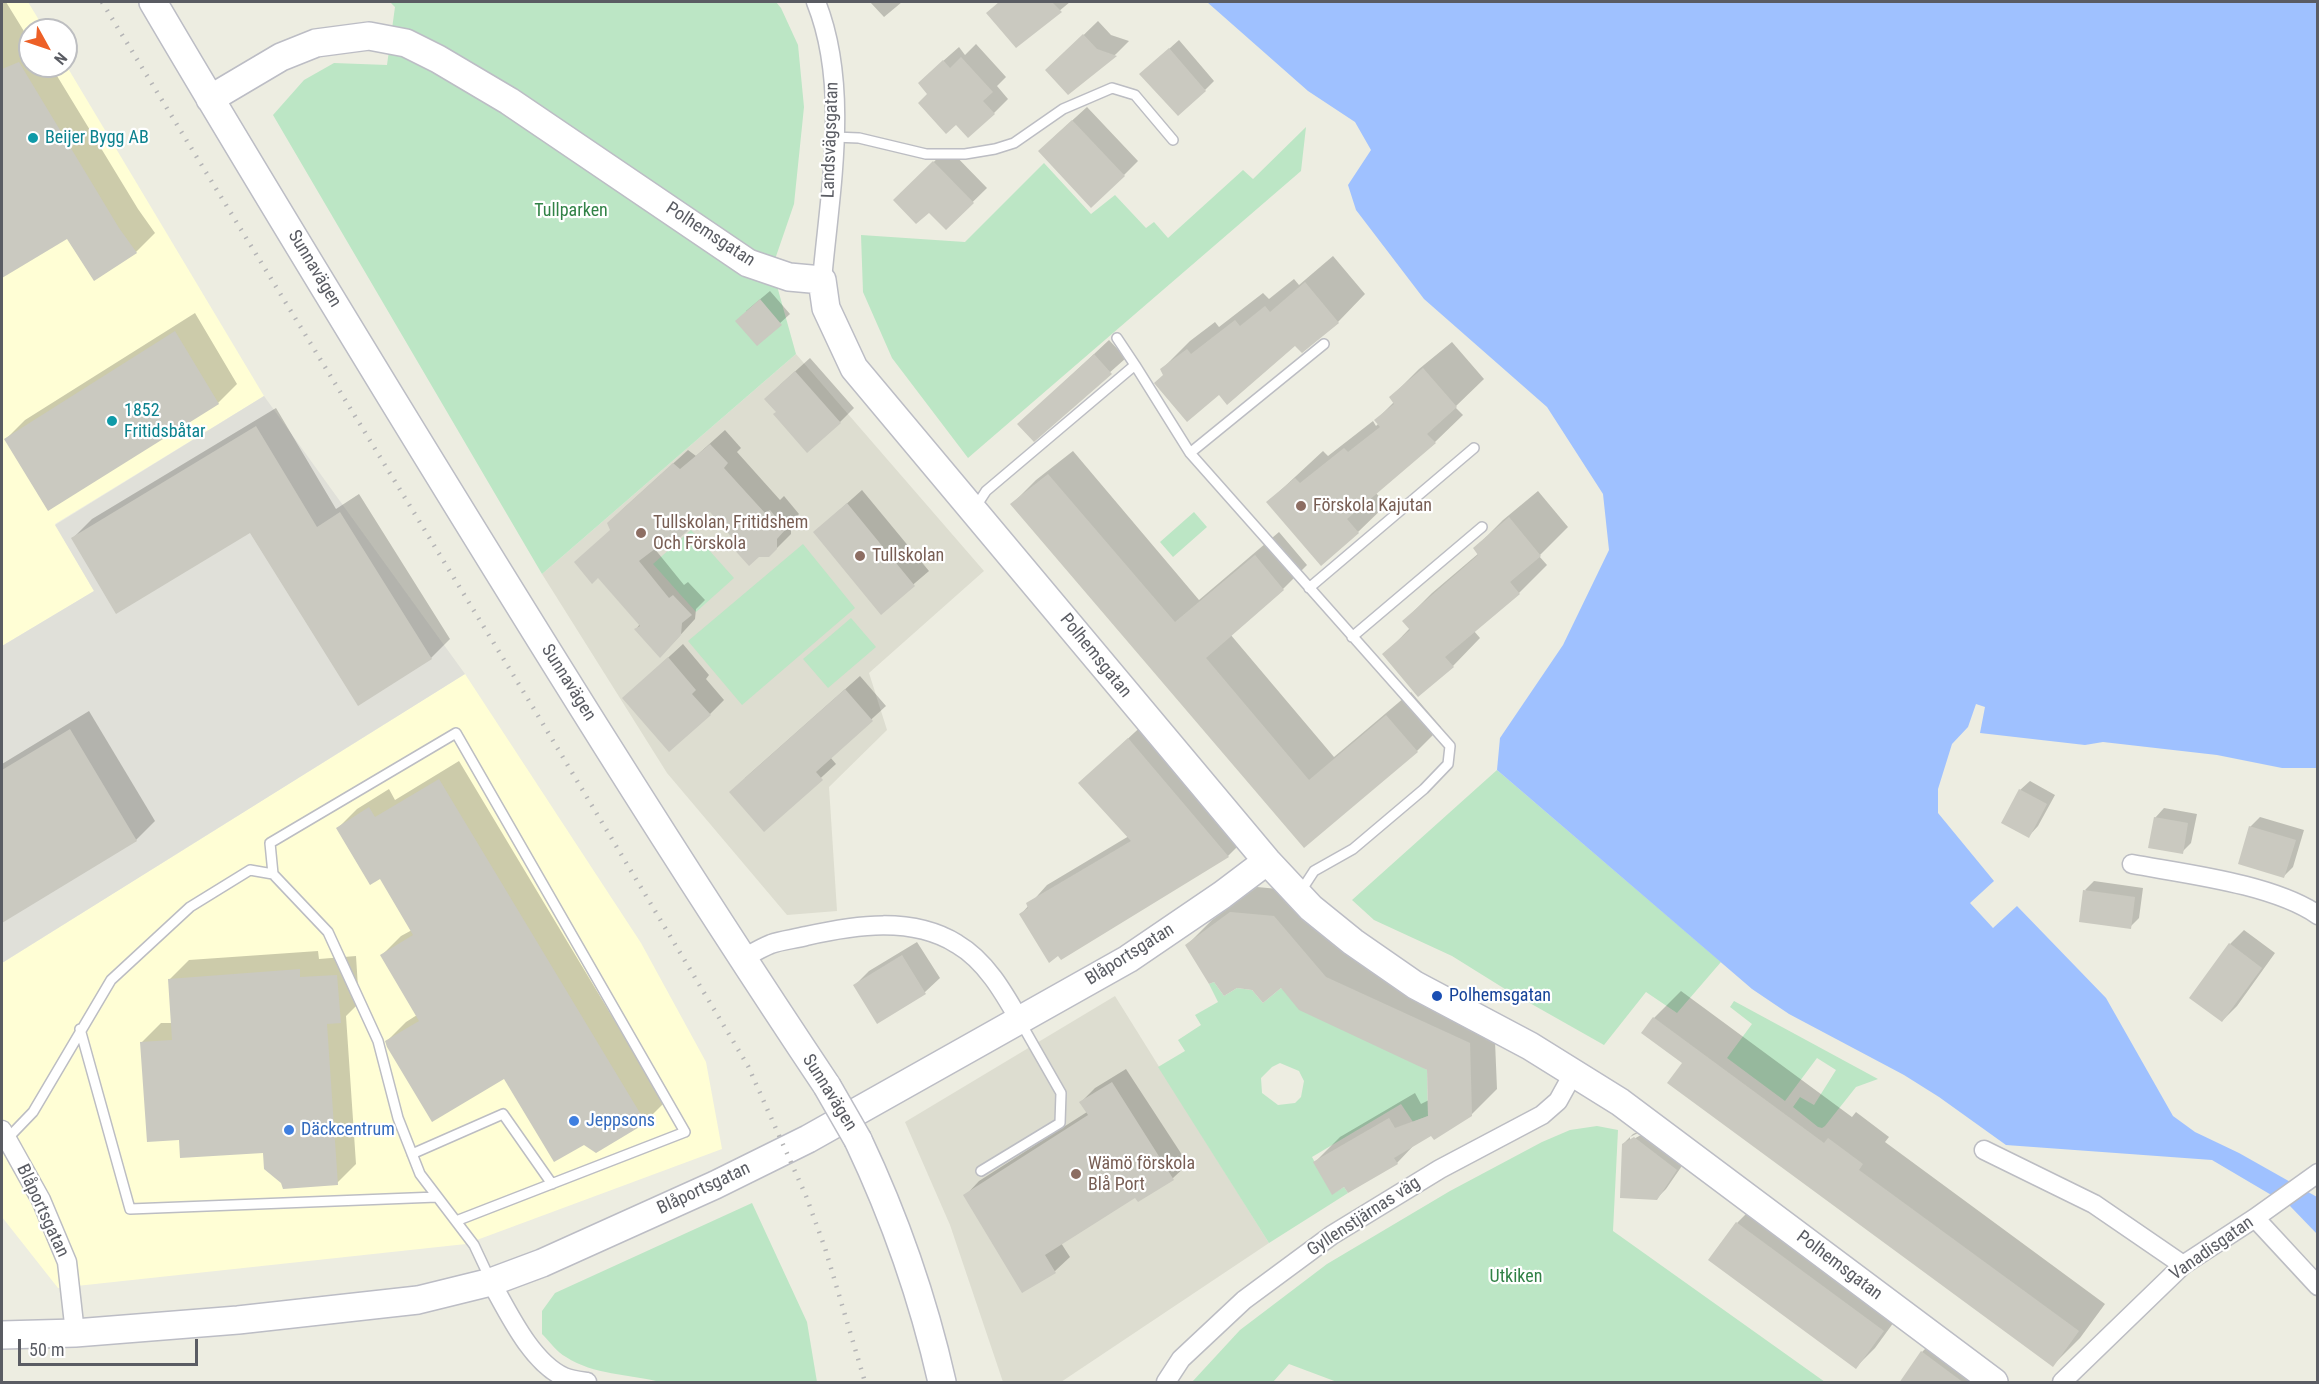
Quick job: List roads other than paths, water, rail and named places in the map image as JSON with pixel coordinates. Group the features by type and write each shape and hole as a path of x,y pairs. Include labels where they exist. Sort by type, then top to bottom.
{"street":[{"name":"Sunnavägen","path":"153,2 495,567 742,959 827,1086 858,1140 880,1186 905,1249 931,1335 942,1383"},
{"name":"Landsvägsgatan","path":"816,2 828,34 833,61 834,137 822,280"},
{"name":"Polhemsgatan","path":"210,99 281,57 316,43 369,36 406,43 438,58 509,101 748,263 789,277 822,280 826,308 854,368 1298,896 1353,942 1415,985 1574,1072 1649,1122 1994,1383"},
{"name":"Blåportsgatan","path":"2,1335 75,1333 351,1309 418,1300 491,1282 542,1263 736,1175 808,1139 1128,959 1267,861"},
{"path":"2132,864 2255,888 2307,908 2318,915"},
{"path":"742,959 771,944 833,930 890,924 927,931 957,944 982,964 1005,994 1020,1021"},
{"name":"Gyllenstjärnas väg","path":"1166,1383 1181,1359 1244,1300 1332,1234 1440,1169 1542,1115 1558,1101 1574,1072"},
{"name":"Blåportsgatan","path":"4,1134 41,1200 67,1262 75,1333"},
{"path":"1984,1150 2094,1204 2183,1265"},
{"name":"Vanadisgatan","path":"2062,1383 2183,1265 2255,1218 2311,1177"},
{"path":"2255,1218 2318,1286"},
{"path":"491,1282 510,1318 547,1366 564,1377 587,1383"}],"lane":[{"path":"834,137 859,138 926,154 965,154 995,149 1014,143 1064,109 1112,88 1135,94 1173,140"},
{"path":"1117,338 1190,453 1450,746 1448,764 1424,789 1353,849 1314,871 1298,896"},
{"path":"1190,453 1324,344"},
{"path":"974,510 986,491 1135,365"},
{"path":"1309,588 1474,448"},
{"path":"1352,637 1482,527"},
{"path":"273,874 270,843 456,733 685,1132 456,1221"},
{"path":"4,1134 33,1112 111,980 190,907 250,870 273,874 328,932 378,1041 398,1118 420,1174 474,1245 491,1282"},
{"path":"981,1171 1060,1123 1061,1093 1020,1021"},
{"path":"80,1029 130,1209 437,1197"},
{"path":"412,1154 503,1114 552,1184"}],"water":[{"path":"1207,2 2317,2 2317,768 2282,768 2217,755 2103,742 2085,745 1980,733 1985,707 1976,704 1968,727 1952,744 1938,789 1938,813 1994,881 1970,903 1993,928 2017,906 2106,998 2173,1116 2195,1132 2239,1153 2317,1197 2317,1234 2290,1206 2212,1160 2006,1145 1904,1075 1789,1014 1752,989 1497,770 1500,738 1563,645 1609,550 1603,494 1547,407 1424,299 1356,210 1348,185 1371,150 1355,122 1308,91"}],"railway":[{"path":"102,2 534,709 748,1066 806,1196 825,1248 865,1382"}],"place":[{"name":"Beijer Bygg AB","path":"33,138"},
{"name":"1852 Fritidsbåtar","path":"112,421"},
{"name":"Förskola Kajutan","path":"1301,506"},
{"name":"Tullskolan, Fritidshem Och Förskola","path":"641,533"},
{"name":"Tullskolan","path":"860,556"},
{"name":"Polhemsgatan","path":"1437,996"},
{"name":"Jeppsons","path":"574,1121"},
{"name":"Däckcentrum","path":"289,1130"},
{"name":"Wämö förskola Blå Port","path":"1076,1174"}],"park label":[{"name":"Tullparken","path":"571,211"},
{"name":"Utkiken","path":"1516,1277"}]}
